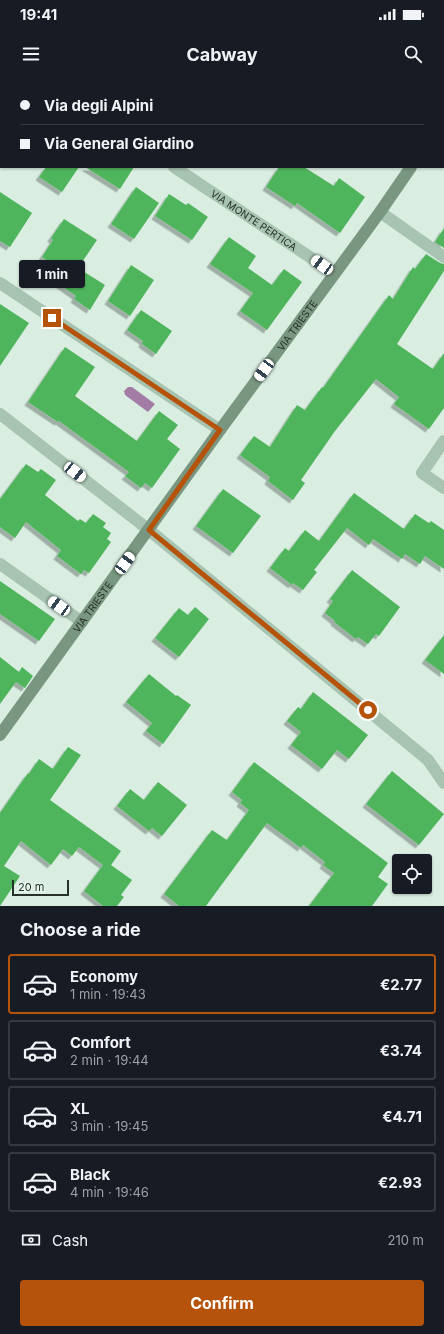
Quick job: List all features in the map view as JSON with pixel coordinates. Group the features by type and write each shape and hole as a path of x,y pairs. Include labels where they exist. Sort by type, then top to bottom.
{"street":[{"name":"VIA MONTE PERTICA","path":"176,168 334,273"},
{"name":"VIA TRIESTE","path":"0,735 334,273 380,212 410,168"},
{"path":"380,212 444,257"},
{"path":"0,283 220,430"},
{"path":"0,414 149,530 428,760 444,783"},
{"path":"444,441 422,473 444,488"},
{"path":"0,564 82,622"}],"shaded area":[{"path":"128,387 132,387 155,404 148,412 125,395 124,391"}],"building":[{"path":"45,168 78,168 62,192 39,177"},
{"path":"87,168 133,168 120,189"},
{"path":"278,168 306,168 334,186 339,178 365,197 340,233 297,203 295,206 266,187"},
{"path":"136,187 159,203 134,239 111,224"},
{"path":"0,192 32,213 10,247 0,241"},
{"path":"169,194 186,205 188,203 208,217 192,240 155,216"},
{"path":"64,219 97,240 78,268 105,285 90,310 74,299 76,296 59,284 66,274 42,257 53,240 51,238"},
{"path":"444,228 444,248 435,242"},
{"path":"229,237 256,256 248,268 272,285 284,269 302,282 267,330 240,311 253,293 210,264"},
{"path":"426,254 444,264 444,271 397,344 433,369 444,353 444,408 429,429 394,404 399,397 376,379 335,431 301,480 305,483 293,500 268,481 270,477 240,455 254,436 270,447 297,405 305,410 322,387 323,388 389,295 393,299 413,267 415,269"},
{"path":"131,265 154,280 130,316 108,301"},
{"path":"0,304 29,323 0,366"},
{"path":"141,310 172,331 156,354 142,344 143,341 127,330"},
{"path":"65,347 95,367 75,396 137,441 159,411 178,425 167,439 180,449 152,488 145,483 141,488 125,476 129,472 59,421 58,422 28,402"},
{"path":"26,464 38,472 41,469 56,480 45,495 78,521 80,519 86,523 93,514 106,523 103,527 111,533 107,539 111,542 89,573 84,570 81,574 57,556 61,550 26,522 15,538 0,527 0,499"},
{"path":"223,489 261,516 233,553 196,526"},
{"path":"354,493 404,529 415,514 429,523 431,521 444,530 444,569 425,556 420,564 405,554 402,559 373,539 369,545 347,528 314,570 317,572 303,590 293,583 292,585 270,568 285,548 289,551 305,530 319,541"},
{"path":"352,570 400,607 379,636 376,634 368,644 358,637 356,639 325,613 333,601 330,599"},
{"path":"0,581 55,619 39,641 0,614"},
{"path":"195,607 209,619 179,657 155,638 179,608 188,615"},
{"path":"444,635 444,674 425,660"},
{"path":"0,657 19,672 22,667 33,676 25,688 16,682 0,704"},
{"path":"149,674 176,696 177,695 191,705 163,744 146,731 152,723 126,702"},
{"path":"313,692 368,735 349,759 337,750 322,769 291,745 301,732 287,721 298,707 301,709"},
{"path":"68,747 81,755 50,800 121,851 111,865 132,880 121,895 124,897 117,906 103,906 84,891 103,865 79,847 72,856 63,849 51,865 21,841 4,866 20,876 0,906 0,813 39,759 53,769"},
{"path":"254,762 388,863 378,877 388,884 372,906 309,906 334,873 323,865 325,862 303,845 301,848 267,823 206,906 179,906 164,894 212,830 227,840 249,810 240,803 242,800 232,792"},
{"path":"392,771 444,814 419,845 366,804"},
{"path":"158,782 187,805 162,836 152,828 149,831 117,806 130,789 144,800"}],"route":[{"path":"52,318 220,430 149,530 368,710"}]}
